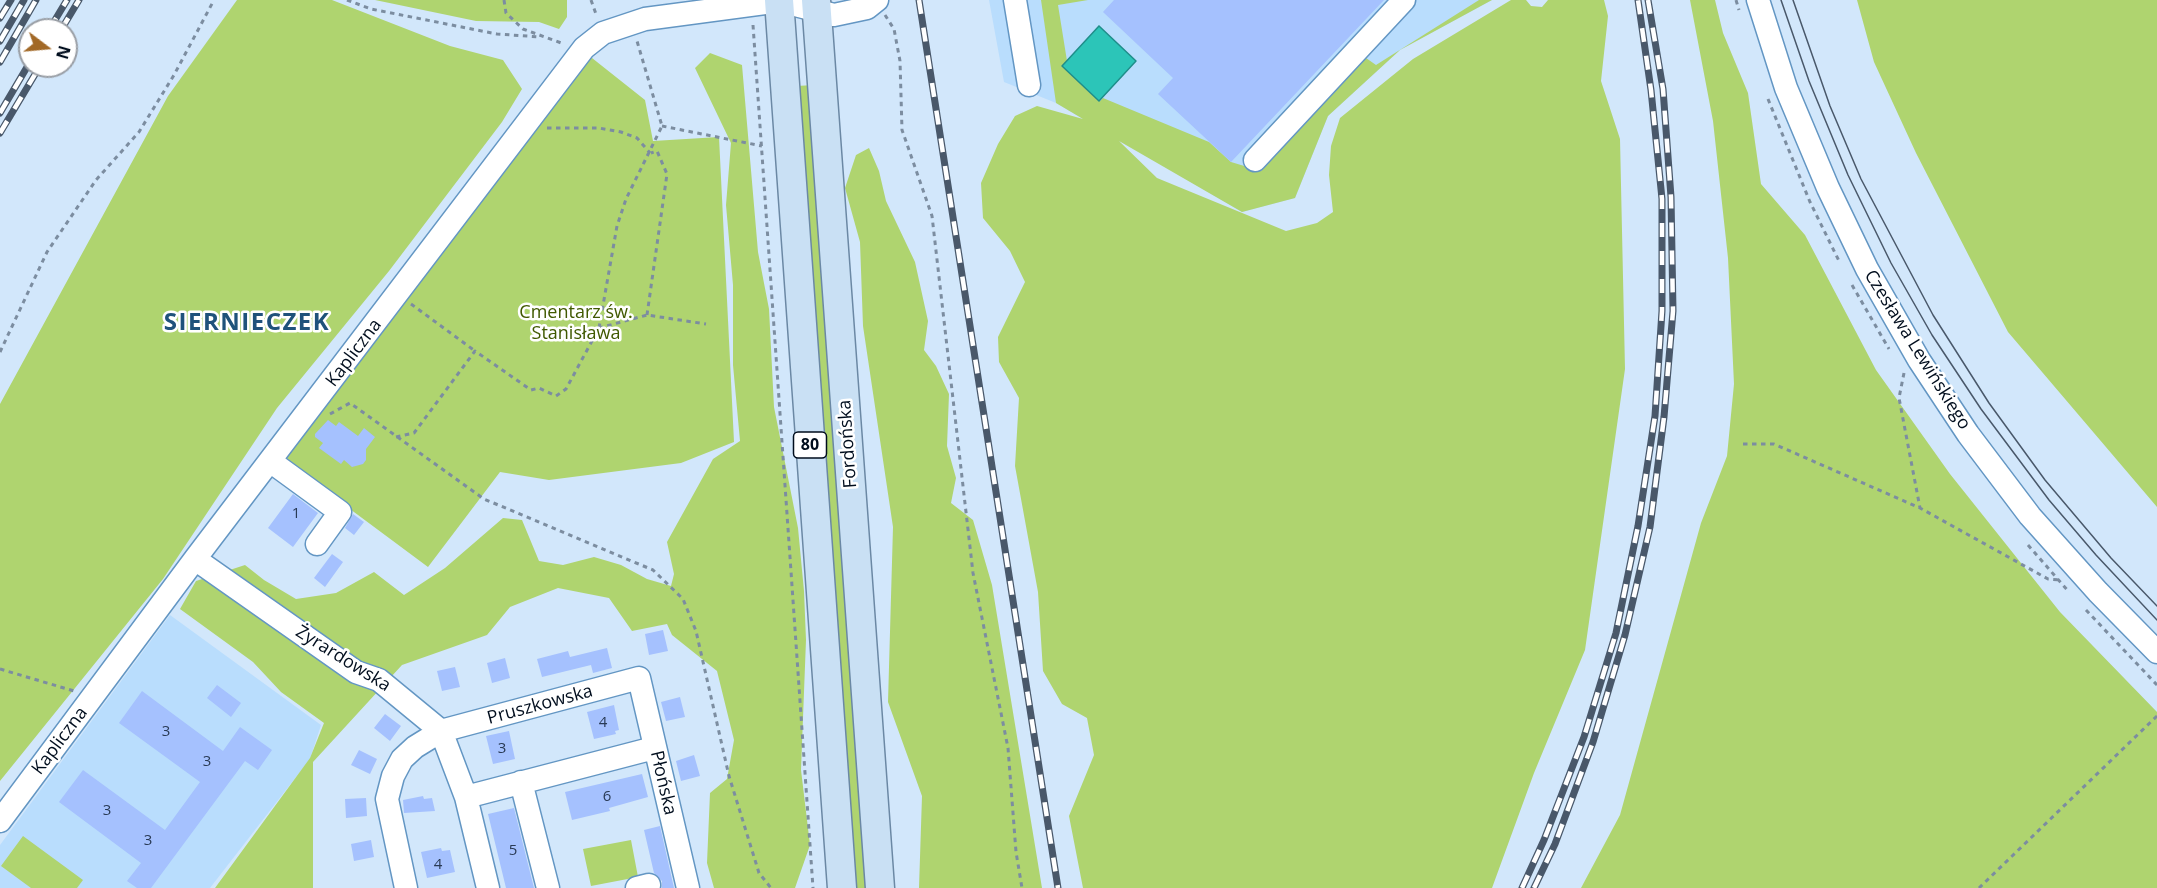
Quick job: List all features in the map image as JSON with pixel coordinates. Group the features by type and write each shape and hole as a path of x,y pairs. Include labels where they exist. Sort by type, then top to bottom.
{"main road":[{"name":"Fordońska","path":"779,1 842,888"},
{"name":"Fordońska","path":"817,6 880,888"}],"street":[{"path":"1015,0 1029,85"},
{"path":"1255,160 1404,0"},
{"name":"Czesława Lewińskiego","path":"1758,0 1790,96 1828,188 1872,279 1919,360 1990,465 2074,566 2157,652"},
{"path":"779,1 817,6 843,14 867,8 876,1"},
{"name":"Kapliczna","path":"0,821 270,460 409,302 584,48 603,33 632,22 779,1"},
{"path":"270,460 340,512 317,544"},
{"name":"Żyrardowska","path":"195,559 356,672 379,680 441,731 466,797 488,888"},
{"name":"Pruszkowska","path":"406,888 387,799 389,787 402,759 415,747 441,731 639,678"},
{"name":"Płońska","path":"639,678 688,888"},
{"path":"466,797 654,748"},
{"path":"521,782 548,888"}],"path":[{"path":"347,0 371,9 496,34 540,37 584,48"},
{"path":"504,0 506,13 514,23 540,37"},
{"path":"0,352 47,252 96,180 139,132 215,1"},
{"path":"876,1 890,21 896,38 902,130 932,216 973,573 1008,748 1016,852 1022,888"},
{"path":"747,6 754,30 813,888"},
{"path":"409,302 531,390 539,388 556,396 566,388 599,328 617,226 626,199 662,126 632,22"},
{"path":"542,132 550,127 565,126 621,132 637,138 650,153"},
{"path":"662,126 762,146"},
{"path":"646,315 667,174 657,151 650,153"},
{"path":"599,328 646,315 706,324"},
{"path":"396,437 414,433 475,351"},
{"path":"1919,360 1904,374 1899,398 1920,508"},
{"path":"332,408 325,417 350,403 484,499 653,570 683,599 696,631 729,776 759,873 771,888"},
{"path":"1743,444 1774,444 1920,508 2048,579 2060,581 2074,566"},
{"path":"0,669 93,697"},
{"path":"1978,888 2157,716"}],"shaded area":[{"path":"989,0 1492,0 1400,50 1328,116 1295,198 1242,212 1056,103 1004,82"},
{"path":"1099,26 1136,61 1099,101 1062,66"},
{"path":"170,615 321,725 310,759 210,888 0,888 0,845"}],"green space":[{"path":"237,0 332,0 450,46 503,60 522,89 502,122 389,271 277,408 163,579 0,781 0,404 168,96"},
{"path":"375,0 567,0 567,17 559,29 539,22 476,21"},
{"path":"1041,0 1088,0 1058,5 1067,61 1062,66 1100,101 1103,98 1209,142 1231,162 1261,171 1366,58 1376,65 1479,0 1492,0 1400,50 1328,116 1295,198 1242,212 1119,141 1157,178 1286,231 1317,223 1333,212 1329,175 1331,146 1340,118 1413,59 1511,0 1526,0 1531,6 1542,7 1548,0 1604,0 1608,16 1601,81 1620,139 1625,369 1585,650 1534,773 1492,888 1083,888 1069,816 1094,755 1087,718 1062,704 1043,671 1038,592 1015,466 1019,398 999,362 998,337 1025,282 1010,251 983,218 981,183 998,144 1015,116 1037,106 1083,119 1056,103"},
{"path":"1690,0 1715,0 1723,33 1748,93 1761,184 1805,235 1876,370 1950,474 2060,612 2157,712 2157,888 1581,888 1620,815 1701,523 1727,456 1734,384 1728,258 1713,121"},
{"path":"1857,0 2157,0 2157,507 2008,332 1916,153 1874,62"},
{"path":"710,53 742,65 758,252 769,309 774,407 798,528 806,640 801,770 810,845 795,888 714,888 707,863 710,793 727,779 734,740 717,671 672,635 667,624 632,631 609,598 558,588 510,607 487,635 402,665 313,762 313,888 215,888 310,758 324,723 281,692 253,662 180,609 196,581 245,565 264,580 296,599 336,593 374,572 404,595 445,568 503,518 522,520 539,561 563,565 594,557 621,565 647,579 671,586 674,574 667,542 713,459 740,441 733,365 733,285 726,205 731,143 695,68"},
{"name":"Cmentarz św. Stanisława","path":"592,58 645,100 653,141 719,137 734,442 681,463 549,480 500,472 428,567 284,460 583,60"},
{"path":"815,85 869,888 851,888 796,86"},
{"path":"869,148 879,171 886,201 915,262 928,321 924,350 936,366 949,394 947,446 956,478 951,503 973,520 992,585 1042,888 919,888 922,796 888,702 893,527 863,326 860,242 845,188 856,155"},
{"path":"23,836 83,880 77,888 31,888 1,866"},
{"path":"631,840 638,877 591,886 583,849"}],"building":[{"path":"1114,0 1384,0 1231,162 1158,94 1173,78 1103,12"},
{"path":"328,420 336,426 339,422 358,436 364,428 375,437 366,449 366,460 363,464 352,467 344,460 341,464 319,448 323,443 315,437 315,434"},
{"path":"293,494 318,513 293,547 268,528"},
{"path":"353,514 364,522 354,535 345,528"},
{"path":"332,554 343,562 325,587 314,578"},
{"path":"663,630 668,651 649,655 645,634"},
{"path":"607,648 612,668 593,673 591,665 542,677 537,659 568,651 570,657"},
{"path":"505,658 510,678 492,683 487,663"},
{"path":"455,667 460,687 442,691 437,671"},
{"path":"217,685 241,703 231,717 207,698"},
{"path":"142,691 223,751 240,727 272,750 258,770 245,761 151,888 137,888 127,881 141,863 59,802 83,770 165,830 200,782 119,723"},
{"path":"680,697 685,717 666,721 661,702"},
{"path":"614,705 619,730 615,731 616,734 594,739 587,712"},
{"path":"385,714 401,726 390,741 374,728"},
{"path":"509,731 515,759 493,764 486,736"},
{"path":"359,750 377,759 370,774 351,765"},
{"path":"694,755 700,776 681,781 676,761"},
{"path":"642,774 648,797 609,808 610,811 572,820 565,792"},
{"path":"423,796 424,799 432,798 435,811 404,813 403,800"},
{"path":"366,798 367,816 346,818 345,799"},
{"path":"514,808 534,888 506,888 488,814"},
{"path":"660,826 674,888 662,888 662,881 654,873 644,830"},
{"path":"371,840 374,857 354,861 351,844"},
{"path":"441,848 442,851 450,850 455,872 427,878 421,852"}],"tram line":[{"path":"1781,0 1809,81 1848,175 1891,263 1932,335 1981,409 2049,500 2096,555 2157,620"},
{"path":"1793,0 1830,106 1861,179 1933,315 1989,403 2045,480 2111,558 2157,606"}],"railway":[{"path":"0,18 11,0"},
{"path":"0,41 24,0"},
{"path":"0,62 36,0"},
{"path":"56,18 67,0"},
{"path":"68,18 79,0"},
{"path":"919,0 1058,888"},
{"path":"1522,888 1544,840 1584,737 1616,633 1638,526 1655,416 1662,311 1662,199 1651,90 1638,0"},
{"path":"1534,888 1555,844 1593,742 1625,635 1650,527 1664,417 1673,311 1671,197 1663,89 1648,0"},
{"path":"0,113 21,78"},
{"path":"0,133 33,78"}],"district":[{"name":"SIERNIECZEK","path":"247,323"}]}
